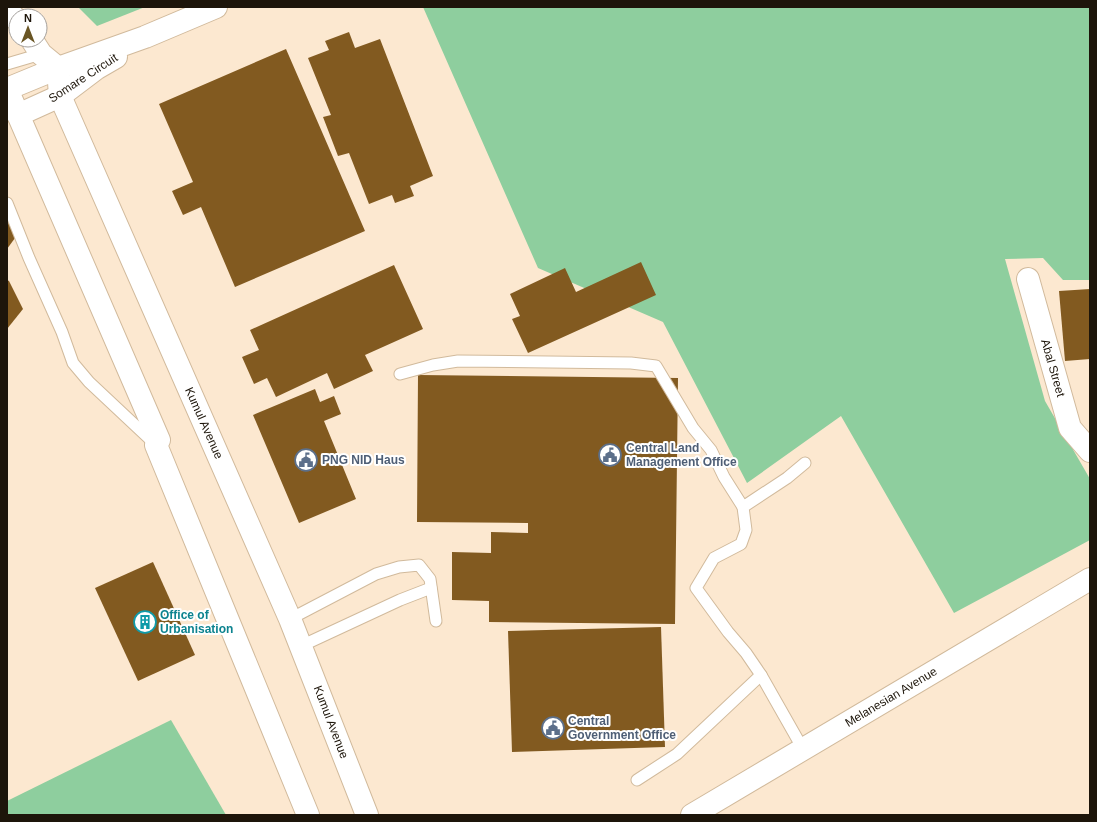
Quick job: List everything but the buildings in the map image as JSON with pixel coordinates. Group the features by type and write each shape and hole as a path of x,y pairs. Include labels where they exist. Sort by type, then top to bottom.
{"street":[{"name":"Somare Circuit","path":"7,89 58,68 145,37 216,7"},
{"name":"Somare Circuit","path":"18,115 60,96 97,68 145,37"},
{"path":"38,48 58,68"},
{"name":"Kumul Avenue","path":"58,68 60,96 290,618 367,815"},
{"path":"7,89 159,440 156,444 308,815"},
{"name":"Abal Street","path":"1028,279 1070,428 1090,451"},
{"name":"Melanesian Avenue","path":"692,815 1090,579"}],"lane":[{"path":"7,64 35,48"},
{"path":"7,203 29,258 62,332 73,363 89,382 156,444"},
{"path":"400,374 458,360 630,363 656,366 693,428 711,450 724,477 743,507 746,530 740,544 714,558 696,588 728,632 746,653 803,749"},
{"path":"743,507 787,478 805,463"},
{"path":"290,618 376,574 419,565 430,579 436,621"},
{"path":"301,646 400,600 431,588"},
{"path":"637,780 677,754 760,675"}],"green space":[{"path":"78,7 145,7 97,26"},
{"path":"423,7 1090,7 1090,280 1063,280 1043,258 1005,259 1045,401 1090,479 1090,540 954,613 841,416 747,483 663,322 538,268"},
{"path":"171,720 226,815 7,815 7,801"}],"place":[{"name":"Central Land Management Office","path":"610,455"},
{"name":"PNG NID Haus","path":"306,460"},
{"name":"Office of Urbanisation","path":"145,622"},
{"name":"Central Government Office","path":"553,728"}]}
